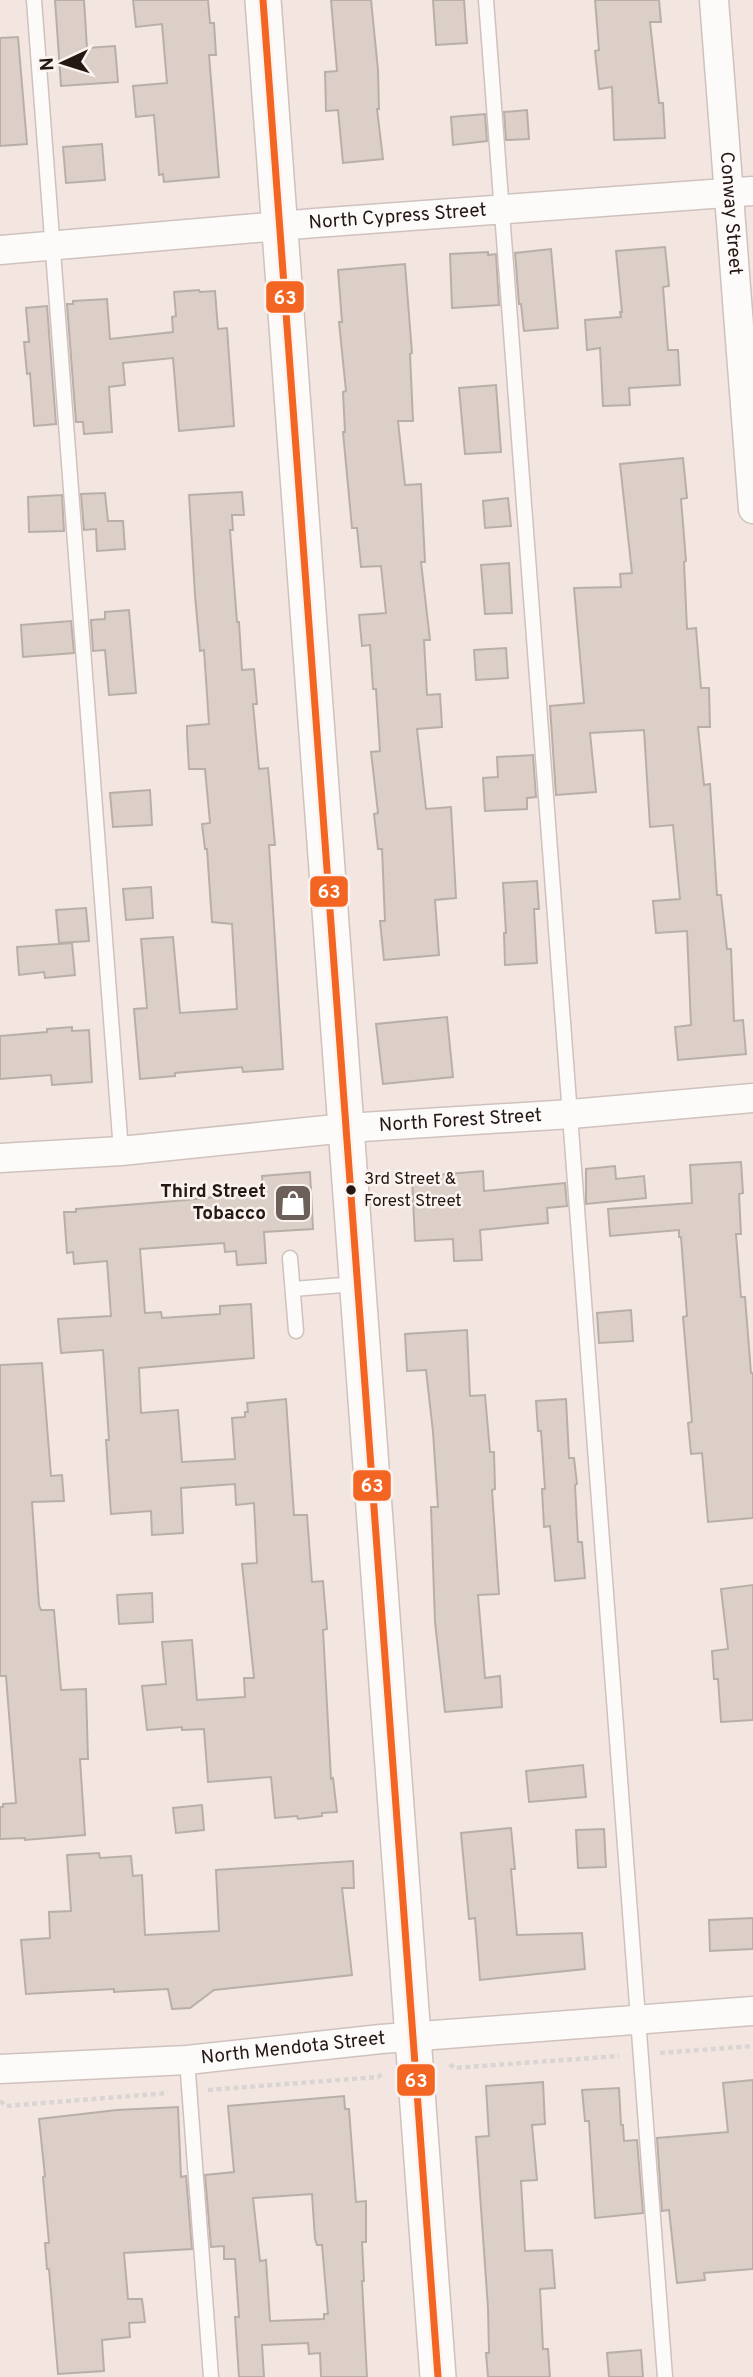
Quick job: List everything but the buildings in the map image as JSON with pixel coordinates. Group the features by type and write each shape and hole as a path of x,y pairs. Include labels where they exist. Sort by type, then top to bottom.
{"street":[{"path":"263,0 438,2377"},
{"name":"Conway Street","path":"714,0 740,192 753,509"},
{"name":"North Cypress Street","path":"0,250 279,226 740,192"},
{"name":"North Forest Street","path":"0,1158 121,1151 346,1128 571,1114 753,1098"},
{"name":"North Mendota Street","path":"0,2069 187,2060 412,2036 753,2011"}],"lane":[{"path":"34,0 121,1151"},
{"path":"486,0 665,2377"},
{"path":"290,1258 296,1331"},
{"path":"293,1289 356,1283"},
{"path":"187,2060 211,2377"}],"path":[{"path":"450,2064 454,2068 753,2046"}],"transit line":[{"name":"63","path":"263,0 438,2377"}],"place":[{"name":"3rd Street & Forest Street","path":"351,1190"},
{"name":"Third Street Tobacco","path":"293,1203"}]}
